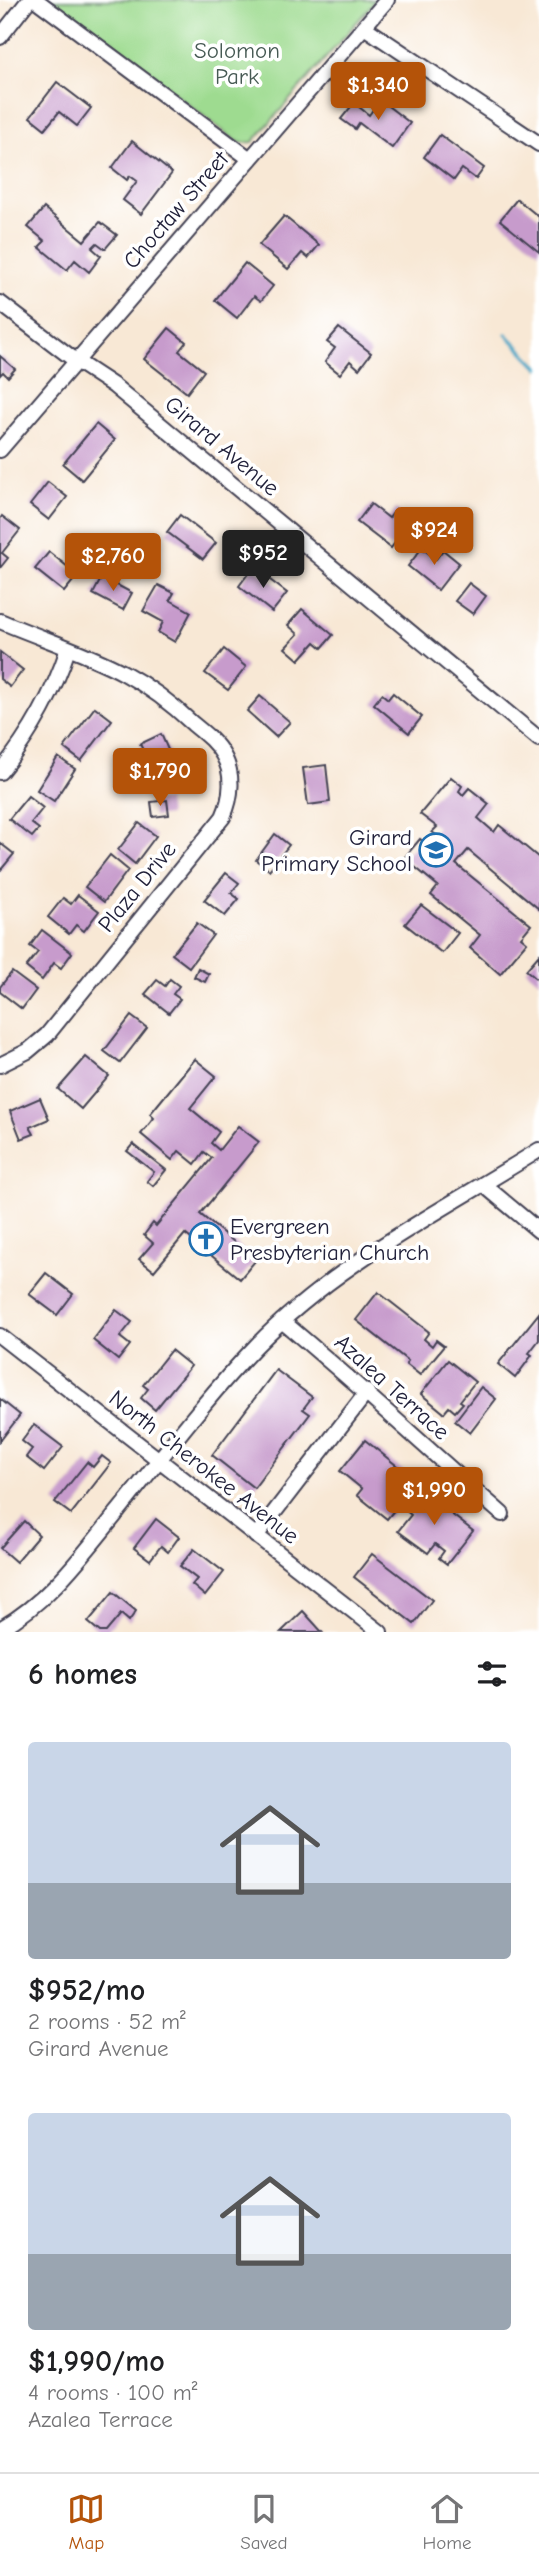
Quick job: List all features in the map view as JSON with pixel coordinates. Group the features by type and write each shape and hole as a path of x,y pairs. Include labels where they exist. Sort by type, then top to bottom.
{"street":[{"path":"0,37 29,0"},
{"path":"36,0 250,159"},
{"name":"Choctaw Street","path":"0,450 387,0"},
{"path":"364,27 539,144"},
{"name":"Girard Avenue","path":"0,303 76,361 114,386 539,739"},
{"name":"Plaza Drive","path":"0,621 122,672 167,700 213,741 223,754 228,768 230,801 223,817 47,1035 28,1051 0,1065"},
{"path":"0,772 21,745 49,699 68,649"},
{"path":"0,1629 33,1607 66,1576 226,1378 282,1321 313,1294 370,1253 539,1150"},
{"path":"484,1185 539,1231"},
{"name":"Azalea Terrace","path":"282,1321 367,1392 399,1425 502,1514"},
{"name":"North Cherokee Avenue","path":"0,1336 380,1632"},
{"path":"256,1536 367,1392"}],"green space":[{"name":"Solomon Park","path":"52,0 376,0 253,142 241,143"}],"building":[{"path":"57,82 91,108 77,126 59,112 45,129 30,117"},
{"path":"380,100 410,123 392,148 359,123 355,129 341,119 354,103 369,115"},
{"path":"440,135 484,168 476,179 462,169 454,180 424,157"},
{"path":"132,141 172,173 141,214 123,200 137,181 130,176 127,180 112,168"},
{"path":"517,199 539,217 539,252 500,220"},
{"path":"44,208 84,241 100,222 117,235 105,249 97,243 92,248 101,256 89,272 75,260 67,270 39,247 45,241 28,227"},
{"path":"284,216 319,245 308,258 302,253 288,269 259,245"},
{"path":"245,263 273,286 261,301 254,296 237,318 215,300"},
{"path":"169,328 186,342 179,351 204,371 187,393 144,359"},
{"path":"339,328 371,353 359,369 350,361 340,374 325,362 335,348 327,342"},
{"path":"0,356 15,369 8,377 3,372 0,375"},
{"path":"96,424 115,440 82,480 63,464"},
{"path":"48,482 67,497 49,520 30,505"},
{"path":"371,504 389,518 396,509 411,521 391,548 357,522"},
{"path":"180,515 216,543 203,559 167,532"},
{"path":"2,516 20,530 2,553 8,558 0,568 0,519"},
{"path":"422,548 436,559 443,550 459,563 438,590 408,566"},
{"path":"49,552 78,575 64,592 35,569"},
{"path":"253,567 287,593 272,612 239,586"},
{"path":"102,577 132,593 123,610 93,594"},
{"path":"469,583 486,596 473,614 455,601"},
{"path":"158,585 174,593 170,600 191,612 175,642 158,632 163,622 143,611"},
{"path":"302,609 333,635 322,648 315,642 299,660 285,648 298,634 288,625"},
{"path":"224,649 246,667 228,690 205,673"},
{"path":"0,652 23,670 10,687 0,679"},
{"path":"393,693 422,717 409,733 374,704 382,694 388,699"},
{"path":"260,696 290,722 276,737 247,711"},
{"path":"95,707 112,720 81,761 64,748"},
{"path":"161,734 177,770 157,780 140,744"},
{"path":"58,757 75,769 54,801 37,790"},
{"path":"326,765 330,802 308,805 303,768"},
{"path":"451,777 462,786 459,791 463,795 469,788 489,804 478,818 494,832 499,825 539,858 539,909 468,850 456,864 531,925 521,937 527,942 500,974 470,948 480,935 431,895 438,886 404,858 420,839 435,851 443,840 432,832 437,827 420,814"},
{"path":"28,796 43,808 31,823 39,829 32,837 9,819"},
{"path":"167,800 169,815 153,817 151,802"},
{"path":"139,823 156,836 135,864 118,850"},
{"path":"275,834 289,845 269,870 256,860"},
{"path":"0,843 14,854 0,871"},
{"path":"110,855 128,870 104,902 85,887"},
{"path":"226,873 239,883 231,893 239,899 225,916 204,900"},
{"path":"78,895 99,911 84,931 76,925 69,934 48,917 63,898 71,904"},
{"path":"421,905 458,933 442,953 405,924"},
{"path":"197,923 213,935 189,967 172,954"},
{"path":"42,930 72,953 61,968 54,963 42,980 26,967 38,952 30,946"},
{"path":"539,955 539,981 526,970"},
{"path":"198,968 209,974 205,982 194,977"},
{"path":"12,972 36,990 22,1009 0,992 0,987"},
{"path":"170,979 179,986 173,994 180,999 169,1013 145,994 157,980 165,986"},
{"path":"131,1016 147,1028 120,1063 104,1051"},
{"path":"86,1057 109,1076 81,1109 58,1089"},
{"path":"195,1059 216,1076 190,1108 219,1132 211,1143 219,1150 238,1126 259,1142 200,1214 256,1260 240,1279 185,1234 154,1271 139,1259 153,1243 144,1235 153,1223 156,1226 212,1158 204,1152 195,1164 179,1151 172,1160 141,1134 154,1118 150,1114"},
{"path":"40,1098 49,1119 30,1127 34,1134 21,1139 10,1111"},
{"path":"133,1144 166,1170 153,1186 147,1181 154,1172 127,1151"},
{"path":"46,1273 73,1294 57,1315 29,1294"},
{"path":"378,1292 429,1332 424,1339 432,1346 436,1340 444,1346 420,1375 406,1364 408,1361 356,1320"},
{"path":"116,1310 132,1322 120,1337 130,1345 118,1360 93,1340"},
{"path":"539,1313 539,1340 515,1378 498,1364"},
{"path":"171,1350 191,1366 155,1410 141,1398 148,1389 143,1385"},
{"path":"448,1360 475,1382 455,1412 449,1407 444,1413 421,1394"},
{"path":"276,1370 312,1397 303,1409 310,1414 254,1488 212,1455"},
{"path":"481,1387 496,1399 470,1433 455,1421"},
{"path":"0,1399 20,1415 0,1441"},
{"path":"34,1425 63,1447 44,1471 26,1457 32,1449 22,1441"},
{"path":"365,1440 417,1482 387,1519 357,1495 362,1489 340,1471"},
{"path":"102,1456 111,1463 71,1514 55,1502 87,1462 93,1467"},
{"path":"419,1489 473,1531 447,1564 439,1558 444,1551 435,1544 428,1553 398,1531 411,1515 404,1509"},
{"path":"156,1519 179,1537 168,1552 161,1546 150,1560 134,1548"},
{"path":"24,1521 39,1535 16,1562 0,1548"},
{"path":"194,1549 224,1572 205,1596 192,1585 197,1579 180,1566"},
{"path":"372,1554 432,1600 414,1624 354,1577"},
{"path":"113,1592 136,1611 129,1621 121,1614 106,1632 100,1632 88,1622"},
{"path":"303,1611 322,1632 281,1632"}],"waterway":[{"path":"506,334 539,368"}],"place":[{"name":"Girard Primary School","path":"436,850"},
{"name":"Evergreen Presbyterian Church","path":"206,1239"}]}
